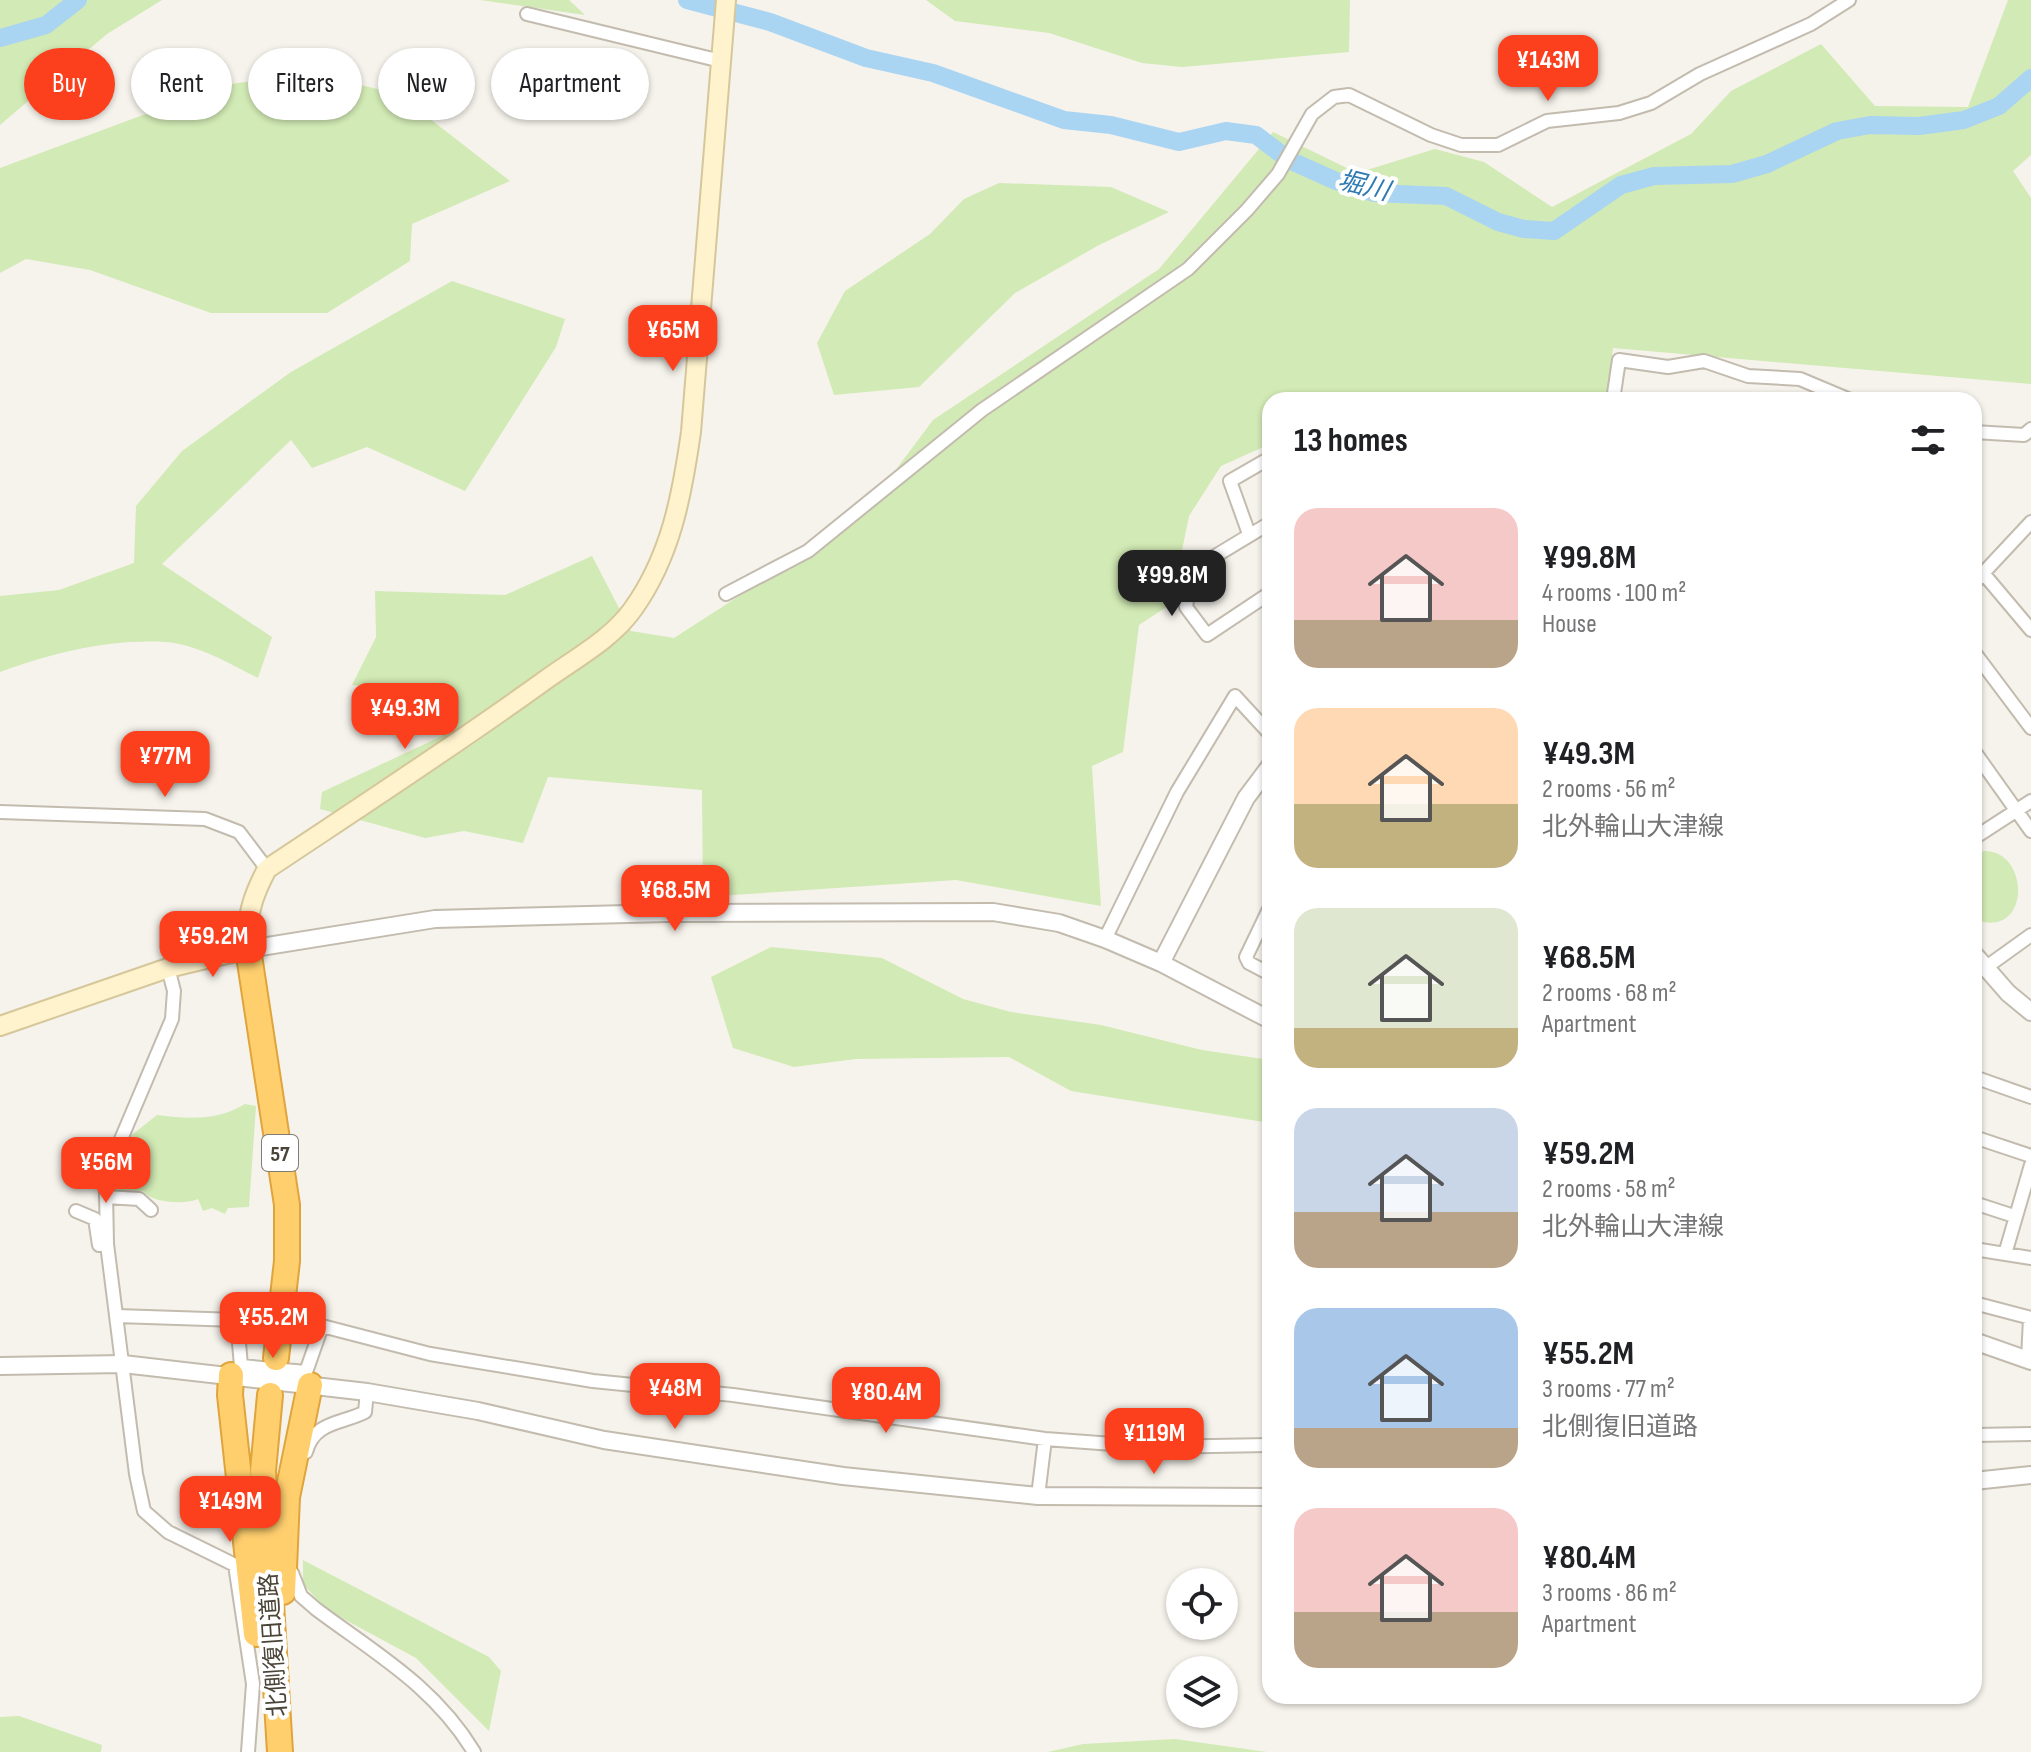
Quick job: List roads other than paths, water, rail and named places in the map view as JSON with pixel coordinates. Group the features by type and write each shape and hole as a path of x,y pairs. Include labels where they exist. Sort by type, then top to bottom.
{"highway":[{"name":"57","path":"248,949 287,1205 287,1261 276,1358"},
{"path":"231,1375 230,1395 257,1642 278,1726"},
{"path":"278,1726 284,1674 287,1497 310,1385"},
{"name":"北側復旧道路","path":"270,1395 263,1471 280,1752"}],"main road":[{"path":"0,1026 168,968 248,949 246,920 253,896 267,869 609,635 647,588 678,515 691,432 726,0"}],"street":[{"path":"726,594 808,551 982,410 1188,269 1258,198 1278,174 1312,114 1334,97 1349,95 1461,145 1498,145 1547,121 1619,113 1651,103 1700,74 1811,24 1849,0"},
{"path":"527,14 721,61"},
{"path":"1614,392 1619,360 1668,367 1704,361 1748,376 1800,379 1831,392"},
{"path":"1982,432 2024,435 2031,429"},
{"path":"1249,534 1230,481 1262,463"},
{"path":"1982,574 2031,522"},
{"path":"1262,527 1192,570 1186,607 1207,635 1262,598"},
{"path":"1982,582 2031,630"},
{"path":"1982,663 2031,728"},
{"path":"1105,939 1177,792 1235,696 1262,725"},
{"path":"1982,762 2031,831"},
{"path":"1161,963 1246,798 1262,777"},
{"path":"1982,833 2031,801"},
{"path":"0,812 205,819 239,832 267,869"},
{"path":"248,949 435,919 667,913 993,912 1059,923 1105,939 1161,963 1262,1016"},
{"path":"1262,924 1246,957 1249,963 1262,970"},
{"path":"1982,960 2031,935"},
{"path":"1982,963 2031,1012"},
{"path":"168,968 174,991 172,1019 116,1151 106,1197 107,1244 136,1474 144,1511 168,1532 235,1565 253,1684 248,1752"},
{"path":"1982,1080 2031,1097"},
{"path":"1982,1140 2031,1156"},
{"path":"2005,1254 2031,1165"},
{"path":"106,1197 139,1199 151,1210"},
{"path":"1982,1206 2014,1216"},
{"path":"76,1211 95,1219 99,1245 107,1244"},
{"path":"1982,1250 2031,1258"},
{"path":"1982,1305 2030,1318 2029,1360 1982,1344"},
{"path":"117,1316 237,1320 241,1366 306,1372 322,1326 430,1354 593,1381 733,1395 1045,1439 1154,1447 1262,1445"},
{"path":"0,1366 123,1364 367,1392 478,1411 619,1442 843,1476 1038,1496 1262,1497"},
{"path":"367,1392 365,1412 349,1420 334,1421 318,1430 307,1446 292,1579 301,1596 316,1609 425,1689 447,1712 474,1752"},
{"path":"1982,1435 2031,1434"},
{"path":"1038,1496 1045,1439"},
{"path":"1982,1480 2031,1475"}],"waterway":[{"name":"堀川","path":"0,38 46,25 78,0"},
{"name":"堀川","path":"687,0 770,22 866,58 933,73 1064,120 1111,125 1179,142 1226,131 1256,135 1289,160 1336,181 1374,193 1446,196 1498,222 1524,229 1554,231 1621,185 1654,176 1732,174 1767,164 1837,131 1870,125 1919,126 1964,120 1999,106 2031,78"}]}
